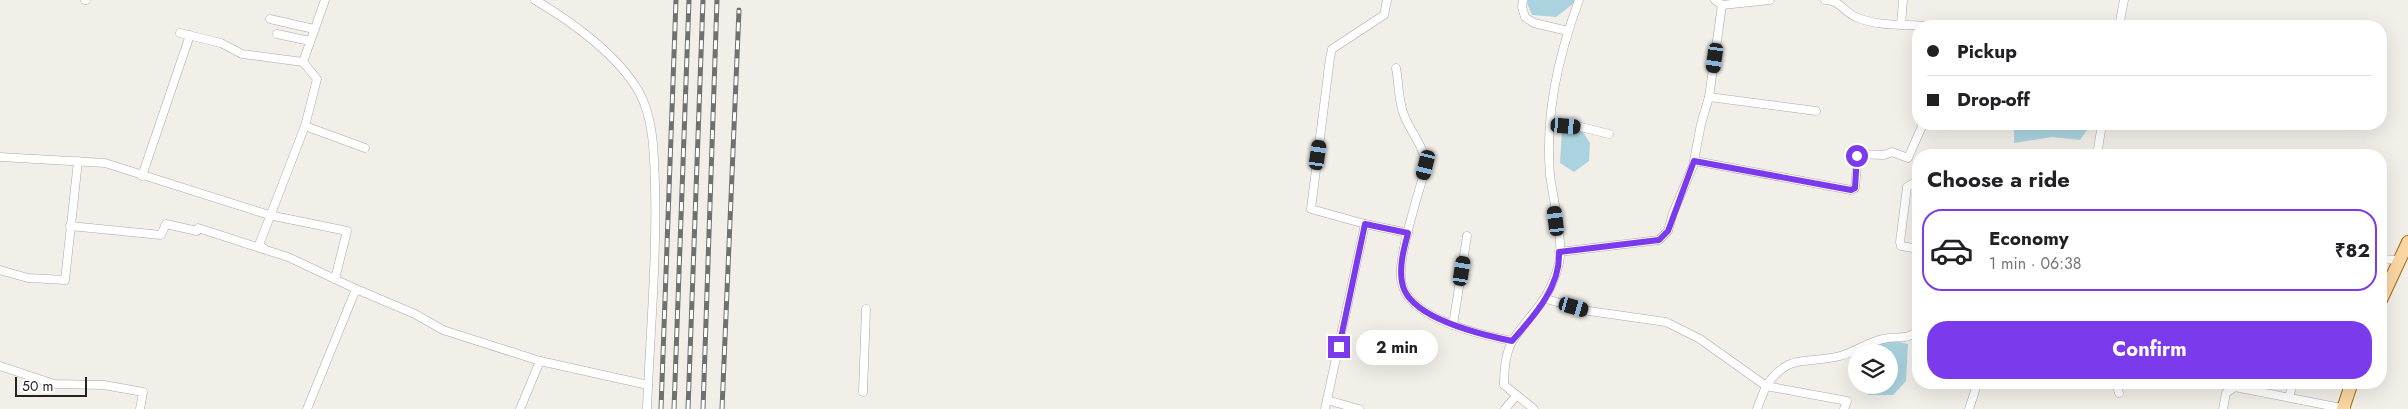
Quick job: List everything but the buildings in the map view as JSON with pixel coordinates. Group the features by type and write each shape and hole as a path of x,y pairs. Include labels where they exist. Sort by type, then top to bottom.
{"main road":[{"path":"2387,286 2406,245"},
{"path":"2344,409 2350,389"}],"street":[{"path":"304,62 325,0"},
{"path":"535,0 566,18 612,58 638,92 648,114 654,162 656,221 647,409"},
{"path":"1387,0 1384,15 1332,49 1311,209 1365,224 1408,233"},
{"path":"1523,0 1522,7 1525,17 1534,23 1568,31"},
{"path":"1534,409 1504,385 1505,364 1512,341 1546,299 1560,261 1550,174 1551,124 1554,91 1562,46 1579,0"},
{"path":"1715,0 1722,4 1770,0"},
{"path":"1826,0 1834,0 1856,17 1912,25"},
{"path":"1902,25 1903,0"},
{"path":"2121,20 2124,0"},
{"path":"1559,252 1659,240 1668,231 1694,161 1701,124 1710,97 1722,4"},
{"path":"270,19 314,29"},
{"path":"180,33 221,43 242,54 304,62 317,79 304,126 259,245 266,250"},
{"path":"277,34 310,41"},
{"path":"142,176 190,35"},
{"path":"1396,68 1403,112 1410,129 1425,153 1426,165 1403,251 1402,284 1416,307 1453,325 1512,341"},
{"path":"1710,97 1816,111"},
{"path":"1551,124 1581,127 1610,134"},
{"path":"304,126 365,148"},
{"path":"1694,161 1851,190 1855,188 1858,154 1884,156 1892,152 1908,158 1920,130"},
{"path":"2098,149 2101,130"},
{"path":"0,157 106,163 269,215 348,231 335,279"},
{"path":"0,270 28,278 65,280 78,161"},
{"path":"1912,184 1907,187 1900,244 1912,247"},
{"path":"70,226 161,235 166,224 197,231 198,228 266,250 415,314 443,330 540,361 648,385"},
{"path":"1325,409 1365,224"},
{"path":"1453,325 1468,236"},
{"path":"2387,259 2398,260"},
{"path":"310,408 356,289"},
{"path":"1546,299 1589,311 1666,322 1700,339 1766,386 1847,401 1844,409"},
{"path":"863,392 866,309"},
{"path":"1758,409 1766,386 1775,374 1789,363 1840,356 1885,338 1909,338 1912,336"},
{"path":"520,409 540,361"},
{"path":"0,366 54,384 104,385 143,392 140,409"},
{"path":"1969,409 1976,389"},
{"path":"2118,389 2119,393"},
{"path":"2222,409 2226,393 2230,389"},
{"path":"2263,389 2344,409"},
{"path":"2289,396 2292,389"},
{"path":"1505,409 1516,396"},
{"path":"1327,400 1359,409"}],"water":[{"path":"1528,0 1578,0 1556,17 1532,15 1527,3"},
{"path":"1562,129 1583,132 1590,143 1589,161 1574,172 1560,163"},
{"path":"2014,130 2087,130 2080,140 2052,137 2014,143"},
{"path":"1886,339 1908,344 1906,381 1898,390 1898,344 1881,344"},
{"path":"1868,394 1894,394 1893,395"}],"railway":[{"path":"661,409 676,0"},
{"path":"674,409 689,0"},
{"path":"688,409 703,0"},
{"path":"703,409 717,0"},
{"path":"722,409 739,10"}],"route":[{"path":"1339,347 1365,224 1408,233 1403,251 1402,284 1416,307 1453,325 1481,335 1512,341 1546,299 1560,261 1559,252 1659,240 1668,231 1694,161 1769,173 1796,180 1854,190 1857,156"}]}
